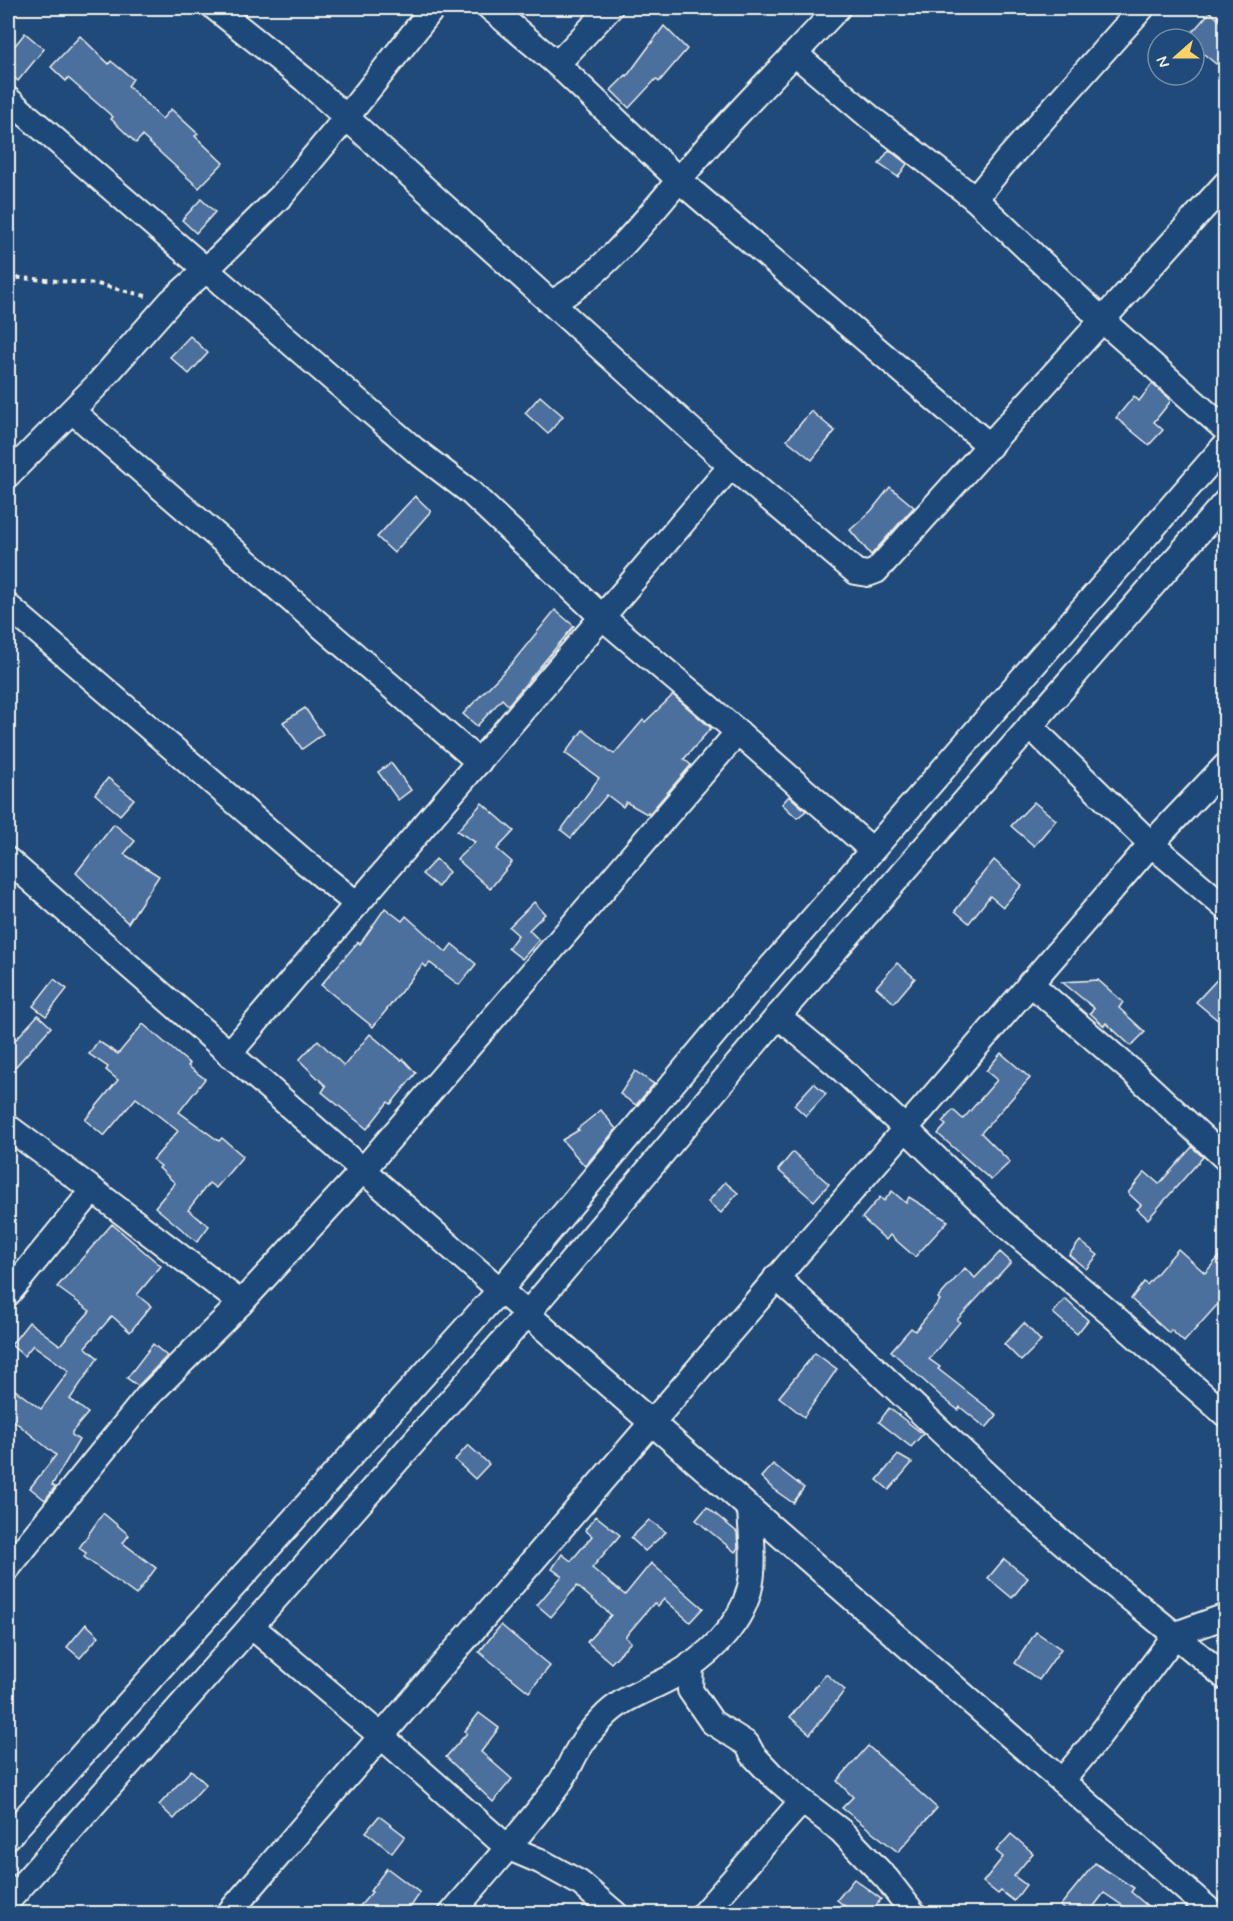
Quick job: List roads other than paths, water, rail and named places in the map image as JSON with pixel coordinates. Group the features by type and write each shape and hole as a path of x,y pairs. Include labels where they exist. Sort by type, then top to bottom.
{"street":[{"path":"215,8 305,80 732,466 856,572 868,574 876,571 1226,183"},
{"path":"8,476 72,411 171,302 282,195 433,8"},
{"path":"490,8 557,64 680,181 990,446"},
{"path":"557,64 610,8"},
{"path":"550,303 572,291 604,261 680,181 712,141 838,8"},
{"path":"975,199 1142,8"},
{"path":"795,54 871,118 975,199 1103,321 1226,430"},
{"path":"8,99 415,450 470,492 602,617 872,850"},
{"path":"72,411 478,762"},
{"path":"8,1837 500,1290 750,991 1226,444"},
{"path":"229,1054 732,466"},
{"path":"14,1904 251,1626 527,1314 778,1016 1226,501"},
{"path":"8,606 305,862 357,904"},
{"path":"1030,726 1151,844 1226,908"},
{"path":"8,1568 146,1398 241,1303 363,1170 738,732"},
{"path":"228,1914 1030,983 1151,844 1226,765"},
{"path":"8,860 1214,1914"},
{"path":"1030,983 1161,1096 1226,1159"},
{"path":"778,1016 836,1064 1003,1223 1226,1415"},
{"path":"8,1127 241,1303"},
{"path":"8,1294 93,1190"},
{"path":"776,1278 1055,1536 1176,1634 1226,1678"},
{"path":"451,1914 527,1826 562,1779 580,1746 602,1719 627,1698 674,1676 711,1649 728,1631 750,1590 752,1557 750,1509"},
{"path":"1062,1781 1176,1634 1226,1616"},
{"path":"251,1626 507,1847 580,1882 616,1914"},
{"path":"691,1664 690,1690 712,1722 747,1744 753,1755 802,1801 841,1831 887,1879 914,1914"},
{"path":"703,1914 802,1801"}]}
